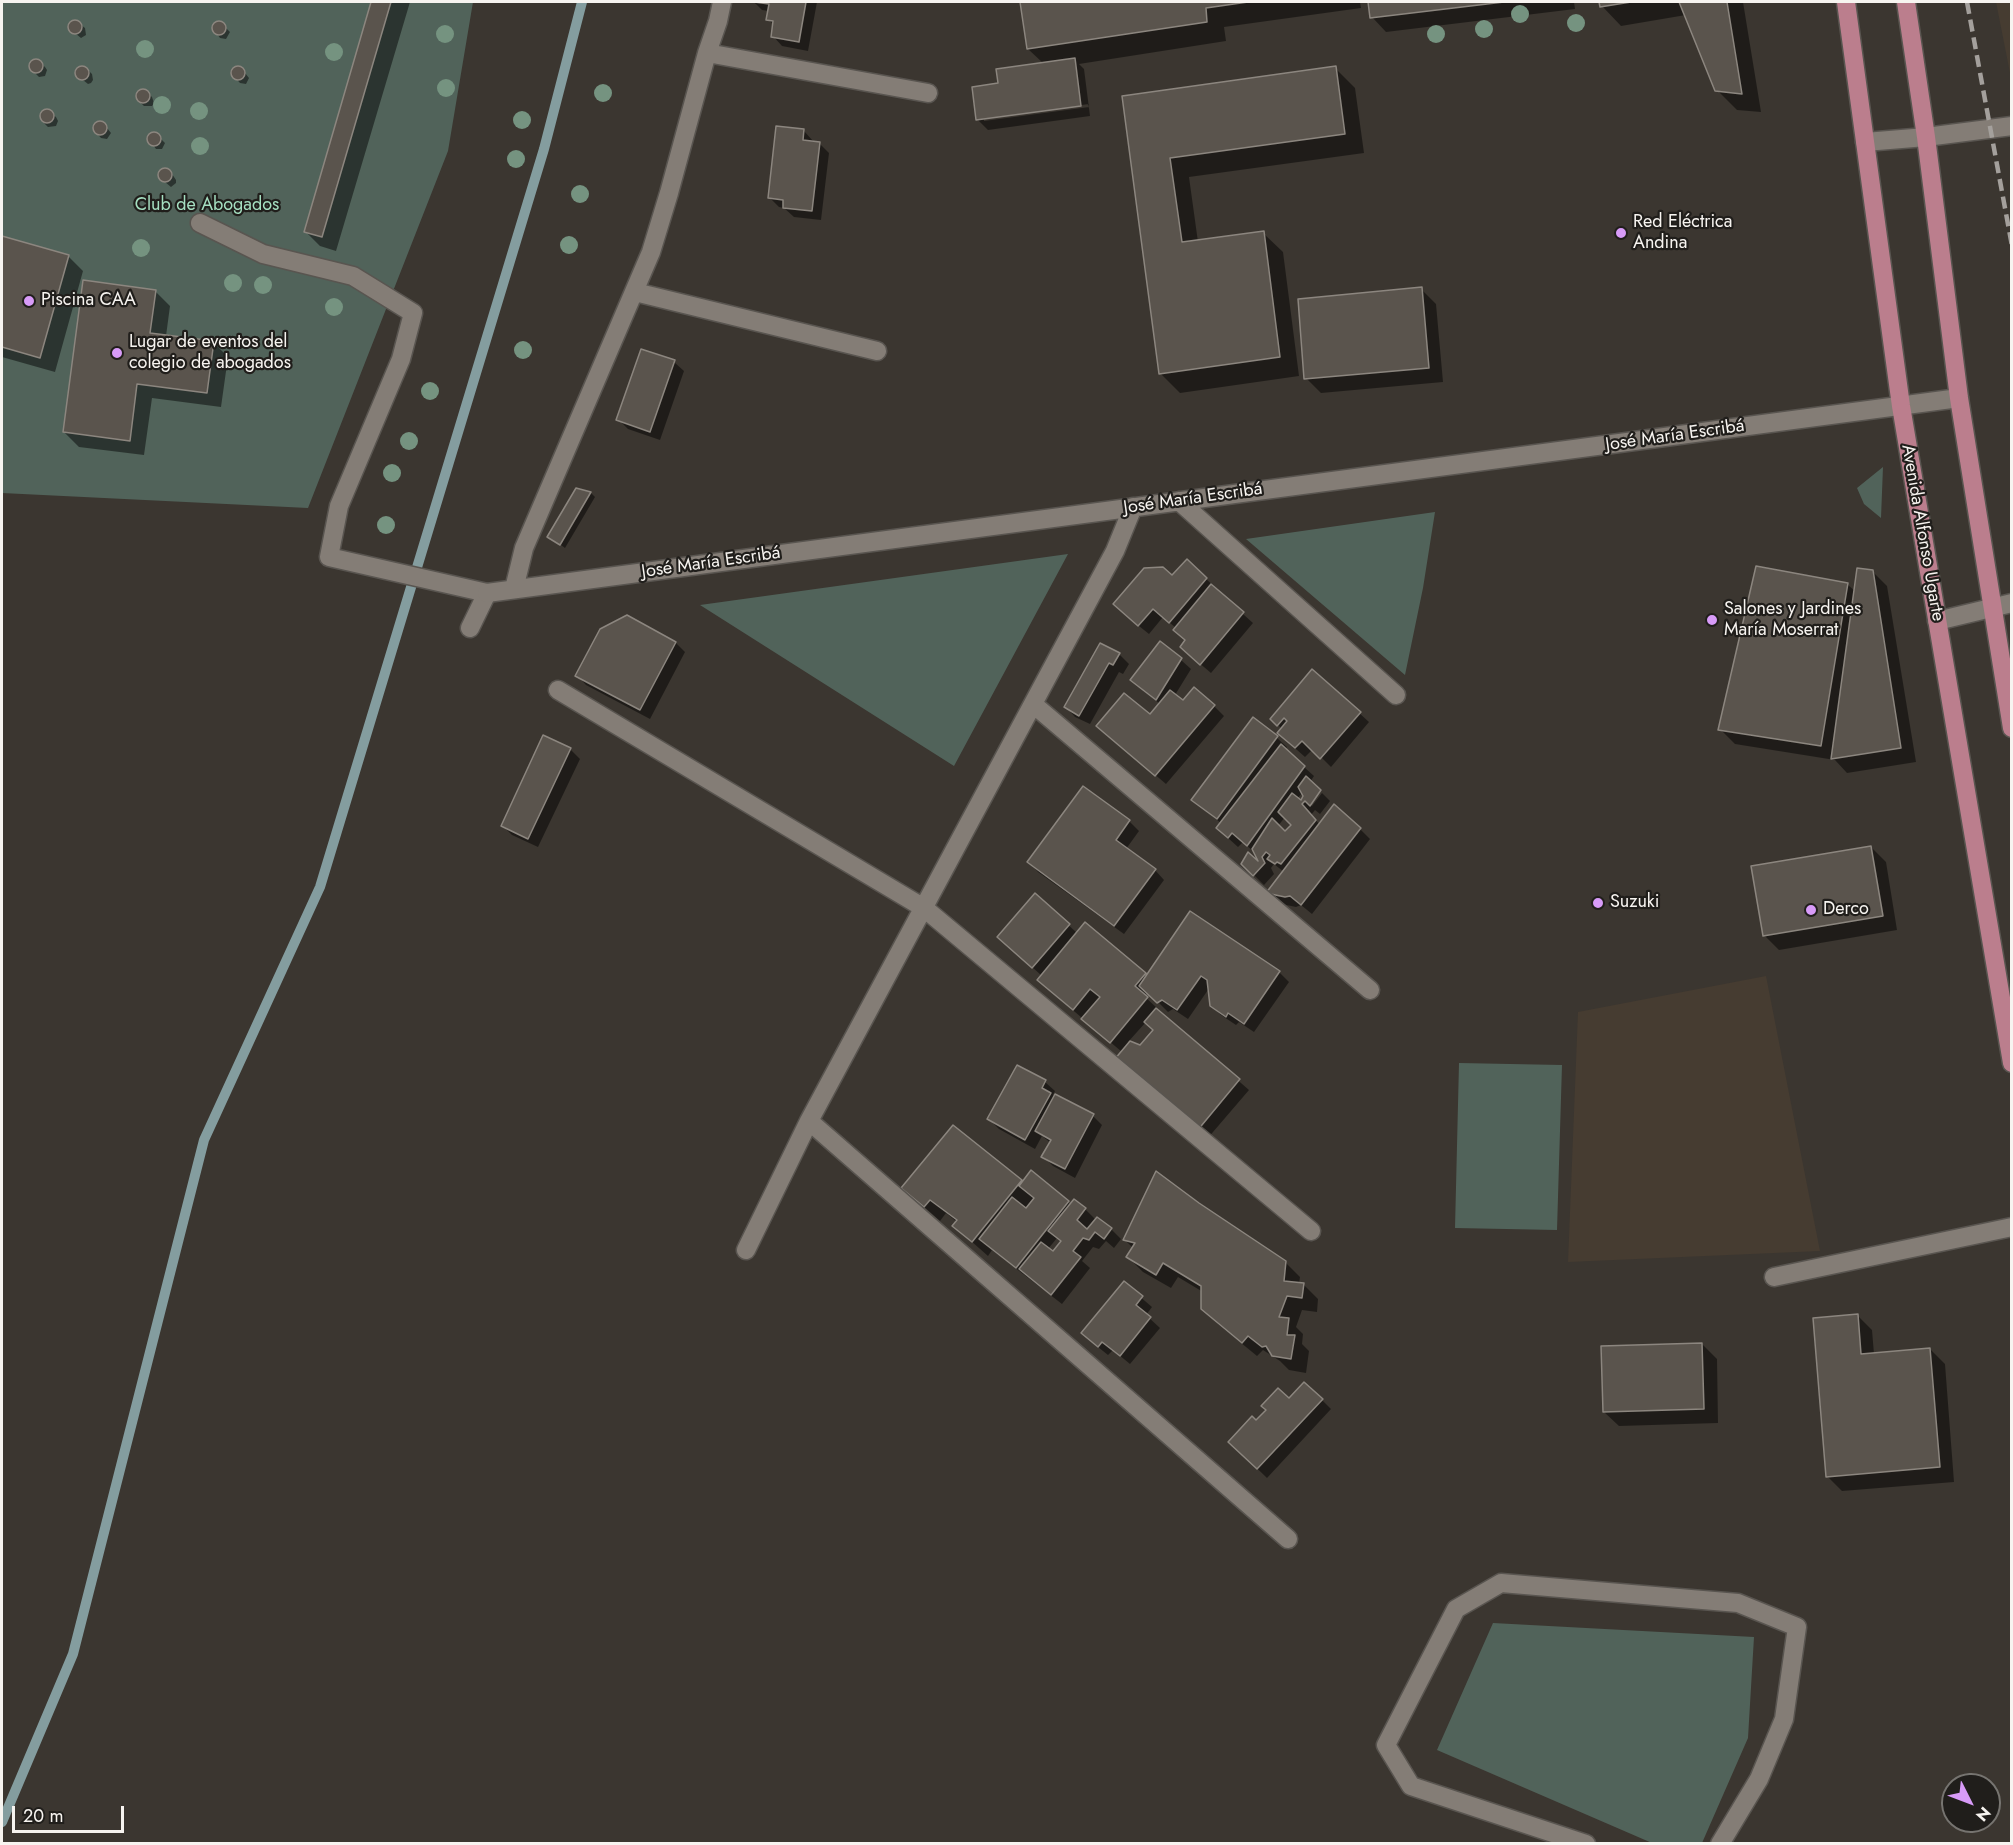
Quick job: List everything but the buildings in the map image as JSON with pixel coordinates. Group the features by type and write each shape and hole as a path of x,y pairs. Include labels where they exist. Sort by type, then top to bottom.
{"main road":[{"name":"Avenida Alfonso Ugarte","path":"1846,2 1901,406 2012,1063"},
{"path":"1906,2 1959,398 2012,728"}],"street":[{"path":"514,589 524,548 636,292 651,252 722,2"},
{"path":"708,53 928,93"},
{"path":"1864,142 1926,138 2012,126"},
{"name":"José María Escribá","path":"200,223 262,254 353,276 413,313 401,359 339,507 329,557 487,593 1959,398"},
{"path":"636,292 877,351"},
{"path":"1179,501 1396,695"},
{"path":"746,1250 809,1121 1115,551 1133,507"},
{"path":"470,628 487,593"},
{"path":"1937,621 2012,603"},
{"path":"558,690 924,908 1311,1231"},
{"path":"1032,704 1370,990"},
{"path":"809,1121 1288,1539"},
{"path":"1774,1277 2012,1227"},
{"path":"1586,1844 1411,1786 1386,1745 1456,1609 1501,1583 1738,1603 1797,1628 1784,1719 1759,1779 1720,1844"}],"shaded area":[{"path":"1996,2 2011,2 2011,78"},
{"path":"1766,976 1820,1251 1568,1262 1578,1012"}],"green space":[{"name":"Club de Abogados","path":"2,2 473,2 448,151 308,508 2,493"},
{"path":"1883,467 1881,518 1864,504 1857,488"},
{"path":"1435,512 1423,588 1405,675 1246,539"},
{"path":"1068,554 954,766 700,605"},
{"path":"1459,1063 1562,1065 1557,1230 1455,1228"},
{"path":"1493,1623 1754,1637 1748,1738 1702,1843 1652,1843 1437,1750"}],"waterway":[{"path":"2,1822 73,1654 204,1140 320,887 544,149 582,2"}],"railway":[{"path":"1967,2 2012,246"}],"place":[{"name":"Red Eléctrica Andina","path":"1621,233"},
{"name":"Piscina CAA","path":"29,301"},
{"name":"Lugar de eventos del colegio de abogados","path":"117,353"},
{"name":"Salones y Jardines María Moserrat","path":"1712,620"},
{"name":"Suzuki","path":"1598,903"},
{"name":"Derco","path":"1811,910"}]}
